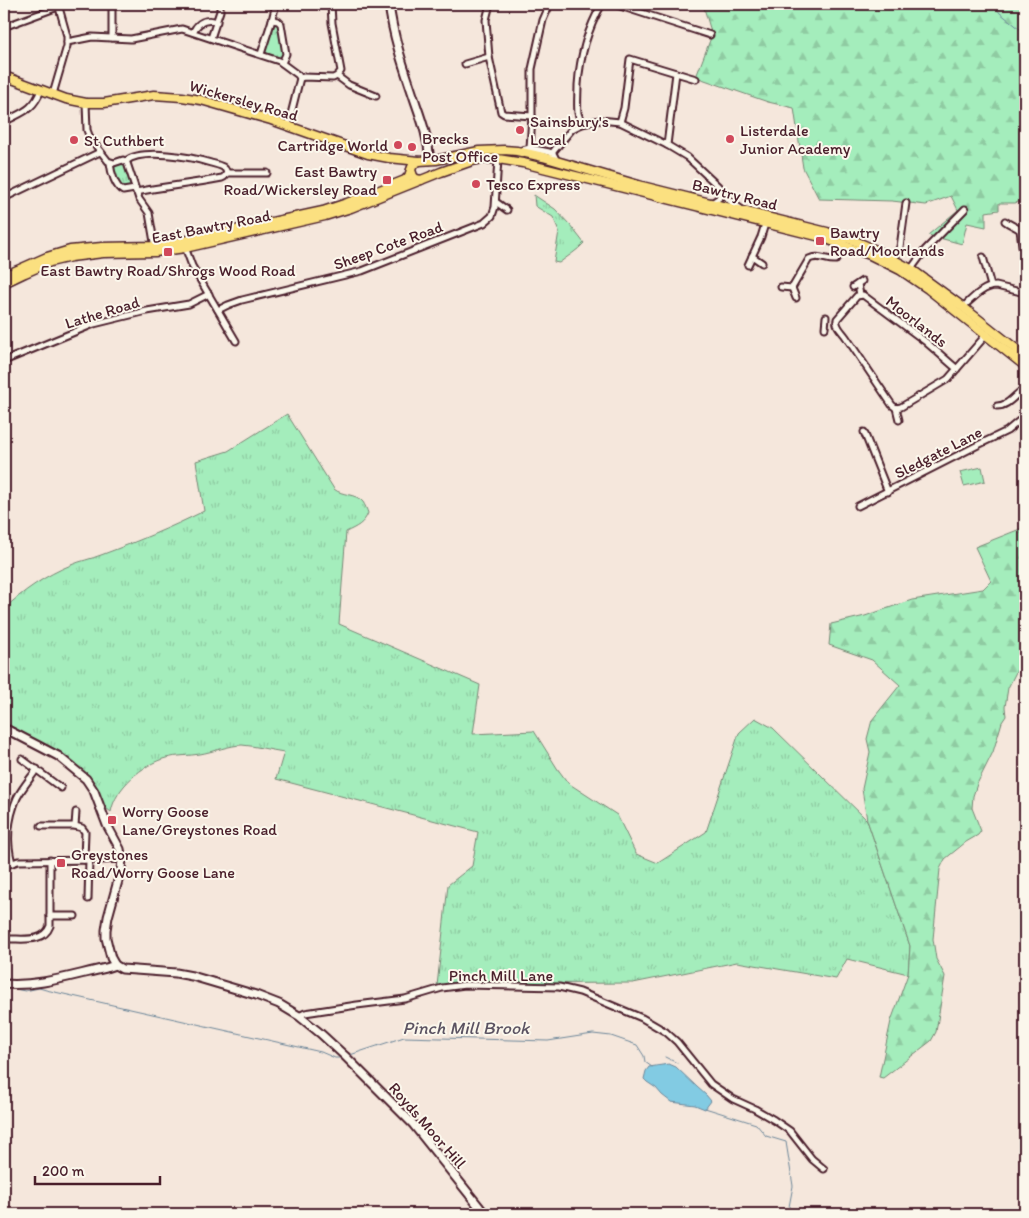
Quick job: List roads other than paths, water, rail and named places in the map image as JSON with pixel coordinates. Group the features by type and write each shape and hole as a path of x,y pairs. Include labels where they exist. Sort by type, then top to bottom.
{"main road":[{"path":"388,4 400,56 427,138 429,160 441,172"},
{"name":"Wickersley Road","path":"4,76 66,100 86,103 104,103 154,95 182,97 219,104 368,154 404,163 416,179 422,180"},
{"name":"Bawtry Road","path":"411,170 414,164 479,151 517,151 558,161 634,184 801,225 845,242 900,270 928,289 1025,366"},
{"name":"Wickersley Road","path":"389,158 429,160"},
{"name":"Bawtry Road","path":"422,180 472,161 482,159 516,161 821,238 869,247 911,269 1025,356"},
{"path":"558,161 562,166 558,172"},
{"name":"East Bawtry Road","path":"185,244 323,210 405,180 411,170"},
{"name":"East Bawtry Road","path":"4,283 43,265 71,257 155,249 283,227 325,216 422,180"},
{"name":"East Bawtry Road","path":"4,276 47,257 70,250 95,248 155,249"},
{"path":"1001,337 999,342 1010,354"},
{"path":"4,728 58,756 86,779 97,797 106,822 120,848 122,859 121,870 106,924 106,938 111,958 115,965 36,984 4,984"},
{"name":"Royds Moor Hill","path":"115,965 122,969 192,976 256,995 279,1004 298,1016 346,1057 412,1124 485,1214"}],"street":[{"path":"112,4 112,38"},
{"path":"211,38 220,11 220,4"},
{"path":"261,54 276,4"},
{"path":"300,78 332,78 341,71 332,23 331,4"},
{"path":"490,4 486,20 489,57 501,112 504,114 532,116"},
{"path":"530,148 532,69 543,20 550,4"},
{"path":"582,124 578,113 580,64 587,36 602,4"},
{"path":"614,4 710,35"},
{"path":"9,25 58,5 67,42 54,94"},
{"path":"193,32 197,25 205,20 216,22"},
{"path":"272,20 278,21 280,24 286,54 282,63"},
{"path":"67,42 92,37 132,39 182,29 261,54 282,63 300,78"},
{"path":"620,122 624,108 631,53"},
{"path":"465,64 489,57"},
{"path":"630,59 696,79"},
{"path":"667,144 676,73"},
{"path":"337,76 349,85 373,93"},
{"path":"288,126 300,78"},
{"path":"4,122 32,106 36,102 41,90"},
{"path":"86,103 88,134 100,152 110,162 118,188 123,191 195,183 222,178 227,173 266,173"},
{"path":"552,153 572,129 582,124 600,120 620,122 667,144 687,157 718,186 729,200 743,211"},
{"path":"517,151 530,148 552,153 558,161"},
{"path":"4,198 100,152"},
{"path":"110,162 126,161 131,158 152,154 167,154 222,166 227,173"},
{"name":"Sheep Cote Road","path":"218,310 242,300 362,271 484,223 492,216 496,202 498,159"},
{"path":"126,161 139,199 150,213 155,249"},
{"path":"707,202 713,202 720,198 718,186"},
{"path":"496,202 507,210"},
{"path":"894,259 900,247 906,203"},
{"path":"911,269 926,250 965,209"},
{"path":"1005,221 1020,230 1025,267"},
{"path":"748,264 761,237 764,224"},
{"path":"792,288 809,259 819,256 830,261 836,260 845,242"},
{"path":"185,244 192,266 236,340"},
{"path":"752,256 762,264"},
{"path":"983,257 991,286"},
{"path":"836,322 857,296 860,295 858,284"},
{"path":"963,307 987,287 991,286 1025,293"},
{"path":"781,287 792,288"},
{"path":"792,288 796,298"},
{"name":"Lathe Road","path":"4,362 94,324 147,311 189,304 209,294"},
{"name":"Moorlands","path":"860,295 870,300 957,369"},
{"path":"825,328 826,319 836,322 892,405 896,408 898,420"},
{"path":"896,408 901,407 948,379 986,336 986,330 981,321"},
{"path":"997,406 1003,406 1025,388"},
{"name":"Sledgate Lane","path":"858,506 1007,431 1025,416"},
{"path":"864,432 888,492"},
{"path":"22,759 61,788"},
{"path":"12,863 6,831 17,799 37,769"},
{"path":"75,826 76,812"},
{"path":"41,826 75,826 82,828 87,860 88,899"},
{"path":"4,866 18,861 122,859"},
{"path":"11,939 37,938 48,930 50,916 50,860"},
{"path":"50,916 75,916"},
{"name":"Pinch Mill Lane","path":"298,1016 314,1011 405,999 442,988 466,985 559,987 580,992 642,1018 666,1032 677,1042 711,1084 790,1131 812,1159 824,1169"}],"water":[{"path":"669,1064 676,1067 711,1101 705,1109 695,1105 671,1102 644,1079 649,1067"}],"waterway":[{"path":"993,4 1000,13 1025,33"},
{"name":"Pinch Mill Brook","path":"4,987 25,991 39,988 321,1052 335,1058 344,1058"},
{"name":"Pinch Mill Brook","path":"347,1056 404,1037 548,1041 593,1034 611,1036 637,1045 644,1056 645,1062 652,1067"},
{"path":"665,1057 677,1063"},
{"name":"Pinch Mill Brook","path":"705,1108 756,1124 766,1136 786,1142 793,1186 789,1214"}],"place":[{"name":"Sainsbury's Local","path":"520,130"},
{"name":"Listerdale Junior Academy","path":"730,139"},
{"name":"St Cuthbert","path":"74,140"},
{"name":"Cartridge World","path":"398,145"},
{"name":"Brecks Post Office","path":"412,147"},
{"name":"East Bawtry Road/Wickersley Road","path":"387,180"},
{"name":"Tesco Express","path":"476,184"},
{"name":"Bawtry Road/Moorlands","path":"820,241"},
{"name":"East Bawtry Road/Shrogs Wood Road","path":"168,252"},
{"name":"Worry Goose Lane/Greystones Road","path":"112,820"},
{"name":"Greystones Road/Worry Goose Lane","path":"61,863"}]}
